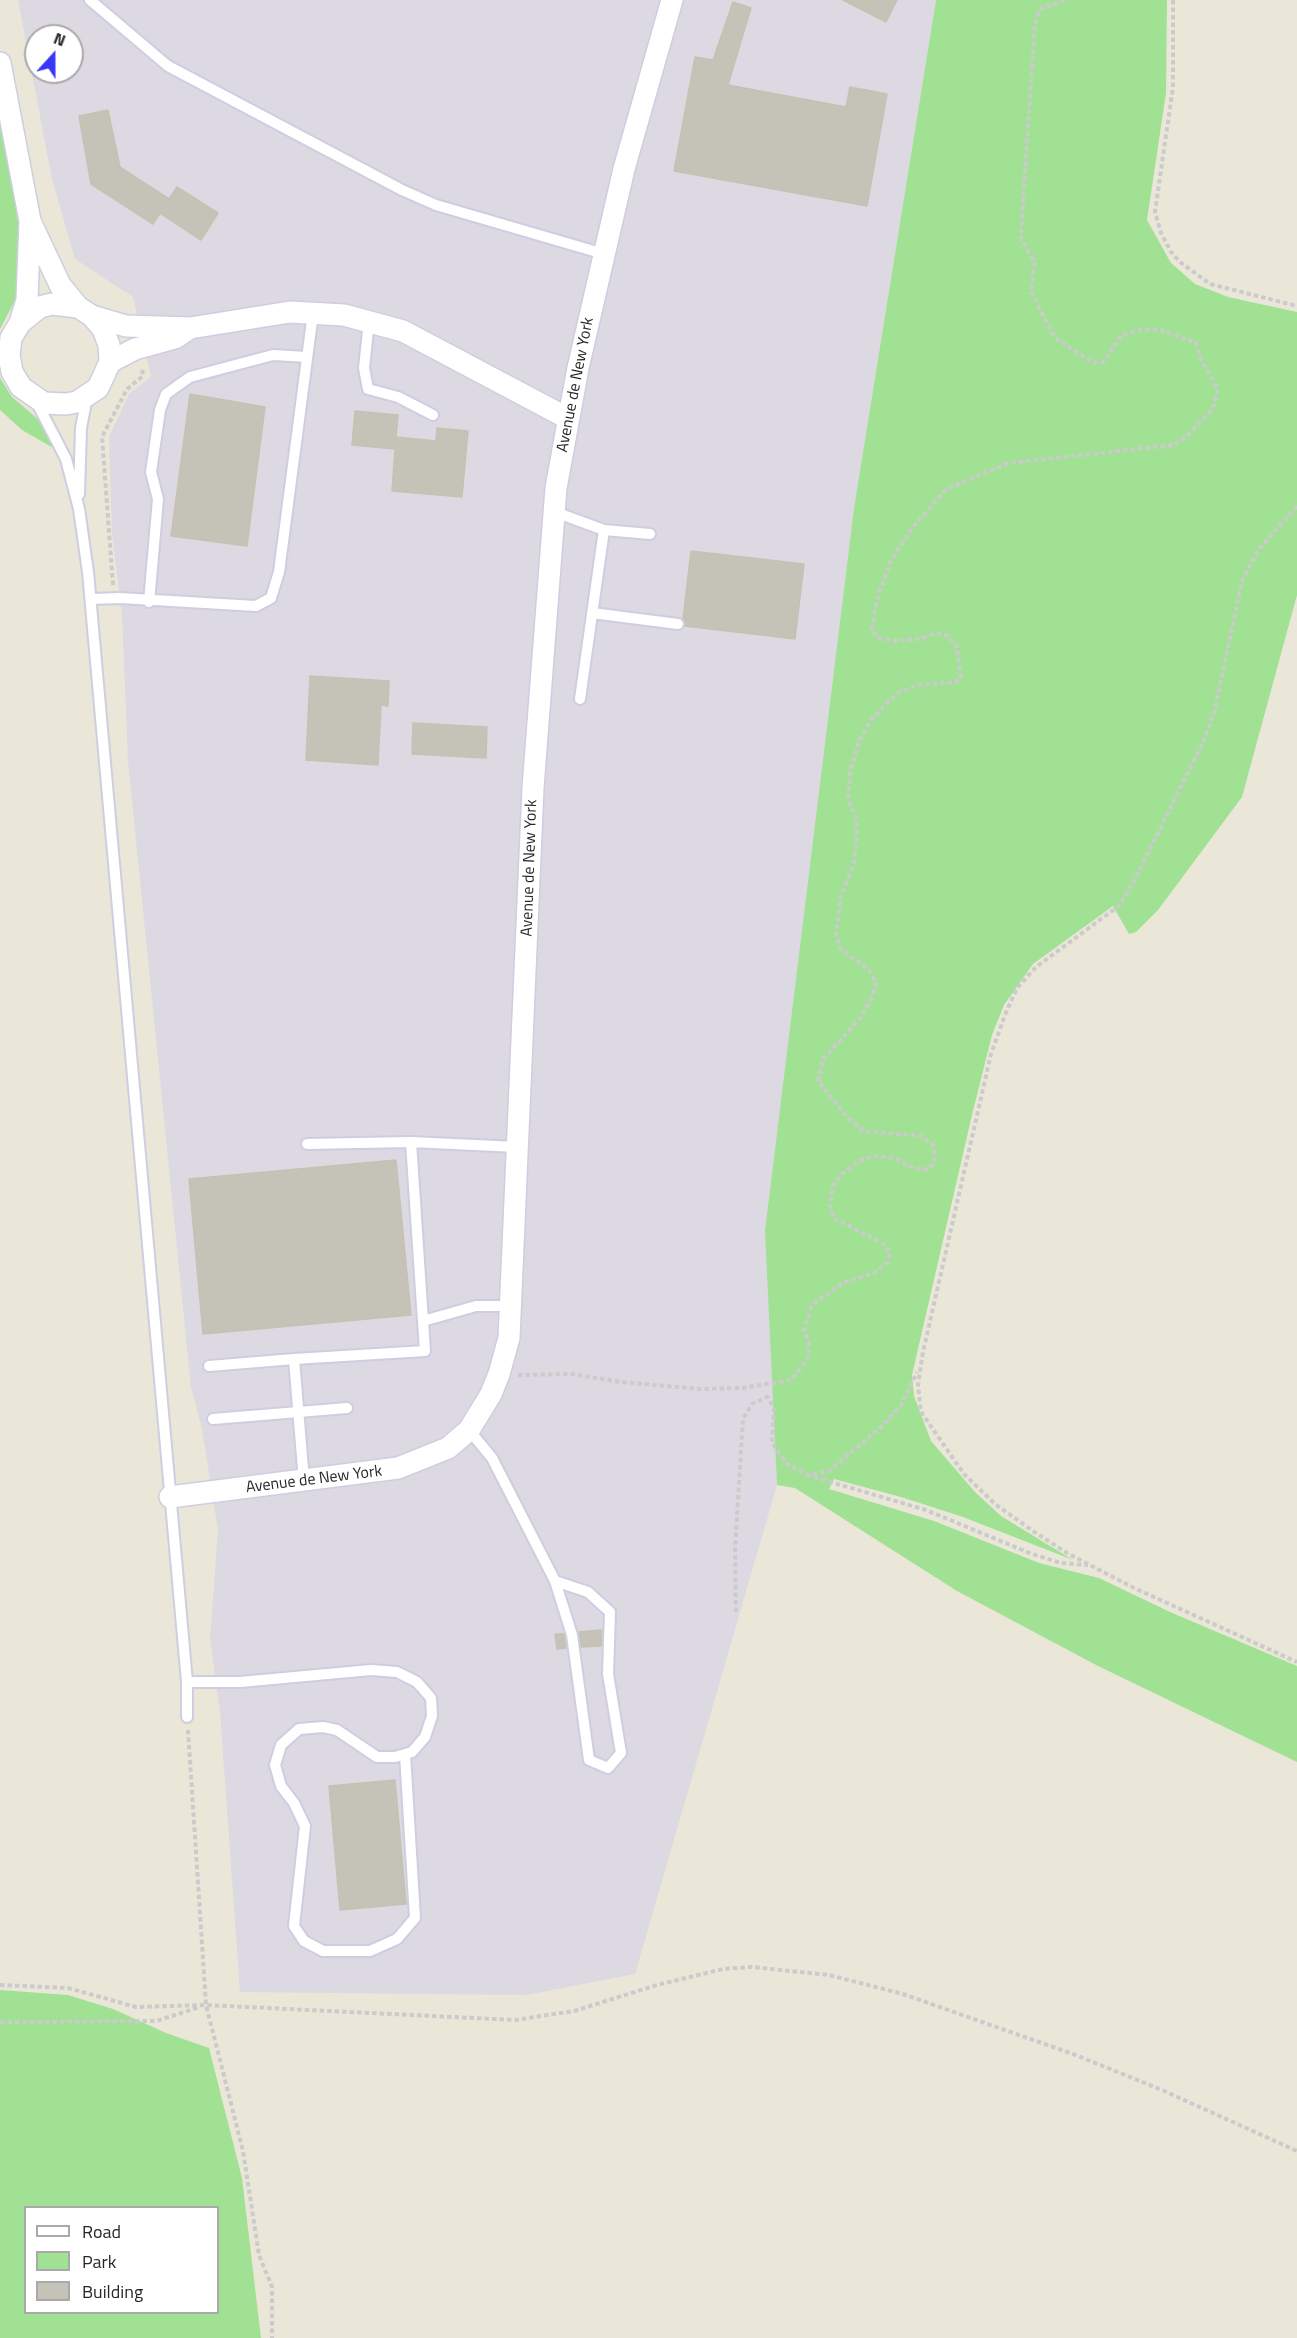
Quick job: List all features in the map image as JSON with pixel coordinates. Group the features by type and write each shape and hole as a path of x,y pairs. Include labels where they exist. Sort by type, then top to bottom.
{"street":[{"name":"Avenue de New York","path":"170,1497 398,1468 448,1448 470,1430 491,1395 499,1374 509,1338 533,788 556,488 578,368 624,169 672,0"},
{"path":"0,63 30,221 27,300 20,323 11,338 9,355 12,372 21,387 33,398 55,405 77,402 98,388 110,362 110,345 104,329 85,311 51,269 42,241 30,221"},
{"path":"20,323 40,308 52,304 85,311 126,326 190,328 290,312 344,315 403,330 569,419"},
{"path":"110,362 135,349 175,338 190,328"}],"lane":[{"path":"90,0 168,66 402,190 436,205 604,254"},
{"path":"91,599 112,598 149,602 256,606 271,598 279,572 313,313"},
{"path":"369,321 364,369 368,390 398,397 433,415"},
{"path":"149,602 158,499 151,472 160,410 166,394 190,377 273,355 307,357"},
{"path":"79,509 79,458 87,397"},
{"path":"33,398 66,459 79,509 91,599 187,1682 187,1717"},
{"path":"555,512 604,530 650,534"},
{"path":"580,699 604,530"},
{"path":"592,613 678,624"},
{"path":"209,1366 424,1351 411,1142"},
{"path":"307,1144 411,1142 517,1146"},
{"path":"423,1321 476,1306 511,1306"},
{"path":"294,1359 304,1481"},
{"path":"213,1419 347,1408"},
{"path":"470,1430 492,1458 555,1581 572,1635 589,1760 608,1768 621,1753 608,1674 610,1612 588,1592 555,1581"},
{"path":"187,1682 240,1682 371,1670 397,1672 417,1682 431,1698 432,1716 426,1737 412,1752 405,1754 395,1757 377,1757 337,1730 323,1727 299,1729 281,1745 275,1766 281,1786 294,1803 305,1826 294,1926 304,1941 322,1951 370,1951 397,1939 415,1918 405,1754"}],"path":[{"path":"514,1374 525,1377 572,1374 621,1382 701,1389 742,1388 791,1380 808,1359 809,1342 804,1330 812,1305 843,1283 873,1273 888,1262 890,1253 884,1244 834,1218 830,1206 833,1186 850,1168 873,1156 894,1158 916,1169 930,1168 935,1158 933,1145 921,1136 863,1131 847,1117 818,1081 823,1059 859,1020 872,997 876,983 870,971 841,949 836,936 841,895 854,863 856,817 848,799 850,772 859,742 871,720 896,694 918,685 956,682 961,677 956,644 946,635 936,633 919,639 897,641 878,638 872,629 878,599 891,561 914,526 946,489 1009,463 1173,445 1185,438 1213,409 1218,390 1201,359 1196,343 1161,330 1141,330 1121,335 1104,362 1094,363 1055,338 1031,292 1035,262 1021,239 1035,24 1040,9 1066,0"},
{"path":"1173,0 1173,87 1155,212 1161,233 1171,252 1210,284 1297,306"},
{"path":"112,598 102,437 127,389 143,376 135,349"},
{"path":"1297,506 1258,550 1242,581 1215,709 1205,738 1120,905 1036,967 1017,988 992,1054 919,1369 918,1385 921,1412 964,1474 995,1504 1033,1532 1092,1566 1188,1614 1297,1662"},
{"path":"807,1475 829,1471 882,1426 900,1405 919,1369"},
{"path":"736,1612 735,1550 742,1418 752,1404 767,1398 774,1407 772,1443 786,1463 807,1475 926,1510 1032,1554 1061,1563 1092,1566"},
{"path":"187,1717 206,2005 243,2151 259,2255 272,2287 272,2338"},
{"path":"0,1985 68,1988 136,2007 206,2005 515,2020 574,2011 657,1985 723,1969 752,1967 829,1975 903,1994 1073,2054 1162,2090 1297,2151"},
{"path":"0,2022 156,2021 206,2005"}],"shaded area":[{"path":"18,0 936,0 854,508 766,1231 777,1485 635,1974 526,1995 240,1992 220,1712 210,1639 218,1530 202,1429 191,1387 128,761 122,615 112,533 109,437 129,394 151,377 133,297 75,259 52,179 34,84 84,84 84,24 24,24 24,32"}],"green space":[{"path":"936,0 1167,0 1166,93 1147,220 1171,263 1195,284 1228,297 1297,312 1297,595 1242,797 1158,910 1136,932 1129,934 1113,906 1033,964 1004,1005 992,1035 972,1115 912,1375 914,1396 931,1441 975,1492 1001,1516 1073,1560 963,1517 901,1497 834,1479 829,1489 934,1521 1039,1563 1099,1578 1170,1612 1297,1666 1297,1762 1098,1666 957,1591 795,1488 777,1485 765,1231 854,508"},
{"path":"0,121 20,231 19,293 0,329"},
{"path":"0,378 12,397 40,421 55,449 22,430 0,410"},
{"path":"0,1990 68,1995 113,2009 166,2033 209,2048 242,2178 261,2338 0,2338"}],"building":[{"path":"843,0 897,0 886,22"},
{"path":"733,2 751,8 728,85 846,107 850,87 887,94 867,206 674,171 695,57 713,60"},
{"path":"108,110 120,167 169,199 177,187 218,213 201,240 160,213 153,224 91,184 79,116"},
{"path":"190,394 265,407 247,546 171,536"},
{"path":"355,411 398,415 395,449 352,445"},
{"path":"437,428 468,431 462,497 392,491 396,437 436,441"},
{"path":"691,551 804,564 795,639 685,626 683,619"},
{"path":"310,676 389,681 388,706 381,705 378,765 306,760"},
{"path":"413,723 487,727 486,758 412,754"},
{"path":"396,1160 411,1315 203,1334 189,1179"},
{"path":"602,1630 601,1646 581,1647 579,1632"},
{"path":"555,1634 564,1634 566,1648 557,1649"},
{"path":"395,1780 406,1904 340,1910 329,1786"}]}
